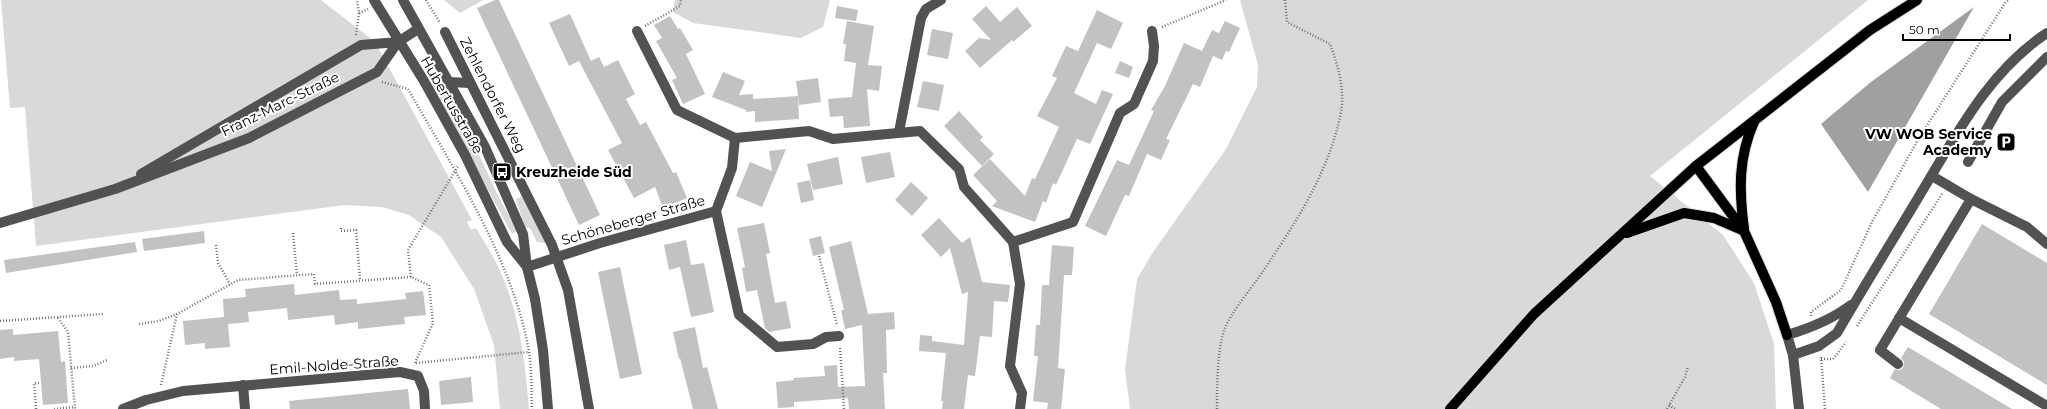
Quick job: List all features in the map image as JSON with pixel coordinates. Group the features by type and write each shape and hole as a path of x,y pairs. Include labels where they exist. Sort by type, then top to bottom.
{"main road":[{"path":"1450,409 1534,314 1696,166 1870,30 1917,0"},
{"path":"1744,231 1741,210 1741,164 1745,141 1755,119"},
{"path":"1696,166 1744,231 1770,288 1787,335"},
{"path":"1621,235 1684,213 1714,218 1744,231"}],"street":[{"name":"Hubertusstraße","path":"374,0 398,42 424,81 465,155 507,242 527,267"},
{"name":"Hubertusstraße","path":"403,0 485,147 523,234 527,267 535,299 543,350 548,409"},
{"path":"900,132 921,18 926,9 941,0"},
{"name":"Franz-Marc-Straße","path":"0,223 115,189 249,138 377,72 398,42 418,29"},
{"path":"637,31 677,110 735,138 809,131 833,139 920,131 959,169 964,187 1012,242 1020,284 1010,366 1022,393 1020,409"},
{"path":"1012,242 1073,222 1120,113 1134,104 1153,61 1154,46 1152,31"},
{"name":"Zehlendorfer Weg","path":"445,32 470,84 526,191 556,257 568,290 589,409"},
{"path":"1793,355 1819,346 1837,333 1932,176 1982,97 2004,70 2028,46 2047,33"},
{"name":"Franz-Marc-Straße","path":"115,189 361,45 398,42"},
{"path":"1968,162 2002,102 2047,57"},
{"name":"Hubertusstraße","path":"448,82 470,84"},
{"name":"Schöneberger Straße","path":"556,257 716,210 732,168 735,138"},
{"path":"1932,176 1971,199 2027,227 2047,244"},
{"path":"1898,364 1880,350 1971,199"},
{"path":"716,210 739,314 777,347 813,344 826,337 839,336"},
{"path":"527,267 556,257"},
{"path":"1799,409 1793,355 1787,335 1813,328 1834,318 1855,302"},
{"path":"1899,318 2047,406"},
{"name":"Emil-Nolde-Straße","path":"123,409 182,391 400,372 418,376 424,391 425,409"},
{"path":"243,385 245,409"}],"path":[{"path":"426,0 445,32"},
{"path":"637,31 680,6 681,0"},
{"path":"1152,31 1226,0"},
{"path":"1217,409 1217,382 1225,328 1292,229 1313,192 1330,148 1341,111 1339,68 1330,44 1287,22 1285,0"},
{"path":"1813,328 1811,312 1842,290 1872,222 1919,138 2005,3 2009,0"},
{"path":"408,90 455,172 487,232 512,290 529,352 532,409"},
{"path":"412,277 408,250 465,155"},
{"path":"1855,328 1948,185"},
{"path":"341,228 341,231 356,230 360,280"},
{"path":"293,233 297,275"},
{"path":"216,245 218,263 230,284"},
{"path":"819,256 839,336 844,409"},
{"path":"139,324 159,321 177,314 238,280 314,274 315,284 412,277 428,285 433,323 415,363"},
{"path":"0,320 103,314"},
{"path":"159,397 177,314"},
{"path":"54,409 75,408 68,332 58,317"},
{"path":"1821,359 1833,359 1847,341"},
{"path":"1819,346 1825,409"},
{"path":"400,372 415,363 543,350"},
{"path":"72,368 93,366 107,360"},
{"path":"1667,409 1685,377 1688,366"},
{"path":"36,409 34,383 39,383"},
{"path":"1669,405 1675,409"}],"shaded area":[{"path":"1,0 321,0 375,42 472,220 467,222 471,230 476,228 495,260 507,288 517,321 526,373 529,409 500,409 494,345 474,289 441,237 409,215 382,207 345,205 36,246 25,107 10,108"},
{"path":"444,0 483,0 460,13"},
{"path":"675,0 830,0 823,27 801,38 693,23 673,12"},
{"path":"1240,0 1868,0 1650,176 1723,235 1754,283 1774,344 1776,409 1130,409 1125,370 1137,279 1153,252 1226,149 1257,87 1258,65"},
{"path":"1974,7 1868,192 1821,124 1871,82"},
{"path":"440,79 465,125 501,202 518,231 512,234 430,84"},
{"path":"523,196 546,243 537,242 530,228 525,227 516,199"}],"building":[{"path":"495,0 499,0 600,215 579,225 477,8"},
{"path":"837,6 858,10 856,21 835,18"},
{"path":"986,6 1000,22 1017,7 1032,26 1013,42 1012,40 980,68 965,51 979,38 991,40 972,19"},
{"path":"1097,10 1123,23 1111,49 1097,43 1074,93 1096,104 1102,90 1113,94 1090,144 1077,139 1056,185 1053,183 1046,203 1043,201 1035,222 992,206 997,201 973,175 990,159 1025,196 1032,178 1035,179 1059,127 1037,116 1057,78 1052,76 1066,46 1078,51"},
{"path":"570,14 591,61 599,57 604,67 618,60 635,94 626,99 640,125 646,122 673,173 676,172 687,198 663,208 655,187 634,198 608,150 622,143 579,61 569,66 549,23"},
{"path":"670,16 678,29 680,28 693,50 686,54 705,94 683,104 672,80 677,78 656,41 662,38 654,25"},
{"path":"847,21 874,26 868,65 882,66 879,91 867,89 870,126 844,128 843,116 830,117 828,99 852,97 856,63 844,61 846,44 843,44"},
{"path":"1225,21 1240,28 1229,52 1226,51 1222,60 1213,56 1200,87 1193,84 1166,139 1170,140 1161,160 1147,154 1129,196 1125,195 1106,236 1085,226 1117,160 1129,165 1154,111 1151,110 1165,86 1184,43 1202,51 1212,30 1219,33"},
{"path":"932,29 953,33 948,59 927,55"},
{"path":"1120,61 1133,67 1129,78 1115,73"},
{"path":"723,72 745,81 739,95 753,94 753,99 798,96 799,119 755,122 755,111 746,112 746,110 712,97"},
{"path":"818,78 821,102 799,105 796,81"},
{"path":"923,81 944,85 939,111 917,107"},
{"path":"959,111 983,137 980,140 994,154 982,166 944,126"},
{"path":"786,149 762,207 736,196 750,162 772,171 769,151"},
{"path":"890,152 895,177 866,183 861,157"},
{"path":"838,157 843,184 813,190 807,164"},
{"path":"810,180 814,200 801,203 797,183"},
{"path":"911,182 928,198 912,216 895,200"},
{"path":"939,218 962,243 970,237 982,282 1010,285 1008,302 994,301 992,337 980,336 975,376 968,375 964,409 942,409 943,401 941,401 946,353 919,351 920,335 932,336 932,341 964,345 968,292 962,294 950,248 941,257 921,235"},
{"path":"764,223 770,253 766,254 775,303 786,301 791,328 769,332 765,328 757,290 746,292 742,268 745,267 737,228"},
{"path":"1982,224 2047,263 2047,385 1929,314"},
{"path":"204,231 205,243 144,251 142,239"},
{"path":"821,236 825,253 813,256 809,239"},
{"path":"686,240 691,265 704,263 714,312 691,317 680,267 669,270 664,245"},
{"path":"851,241 868,314 894,312 895,329 886,330 887,373 883,373 885,409 849,409 848,398 794,402 794,407 778,408 776,382 794,380 793,378 825,376 824,366 837,365 838,387 865,386 862,325 845,329 841,310 844,310 829,247"},
{"path":"135,242 137,252 6,273 4,260"},
{"path":"1052,245 1074,247 1072,275 1064,275 1058,368 1065,369 1061,409 1047,409 1048,403 1033,401 1038,356 1034,356 1036,325 1040,325 1042,285 1049,285"},
{"path":"620,267 642,374 620,379 598,272"},
{"path":"294,284 295,295 339,290 340,300 357,299 357,304 406,299 405,293 423,291 426,315 404,317 405,324 358,329 358,322 335,325 334,315 288,320 287,308 248,312 249,322 228,324 230,347 205,349 205,343 185,345 183,321 224,317 223,299 246,297 245,289"},
{"path":"695,327 703,368 707,367 718,409 693,409 673,332"},
{"path":"13,329 13,335 58,331 61,362 65,361 68,403 43,405 39,359 14,361 14,357 0,359 0,330"},
{"path":"1908,347 2012,409 1941,409 1890,378 1895,369 1900,370 1903,368 1904,362 1901,358"},
{"path":"471,377 473,402 441,405 439,381"},
{"path":"408,389 410,409 290,409 289,401"}],"place":[{"name":"VW WOB Service Academy","path":"2006,142"},
{"name":"Kreuzheide Süd","path":"502,172"}]}
